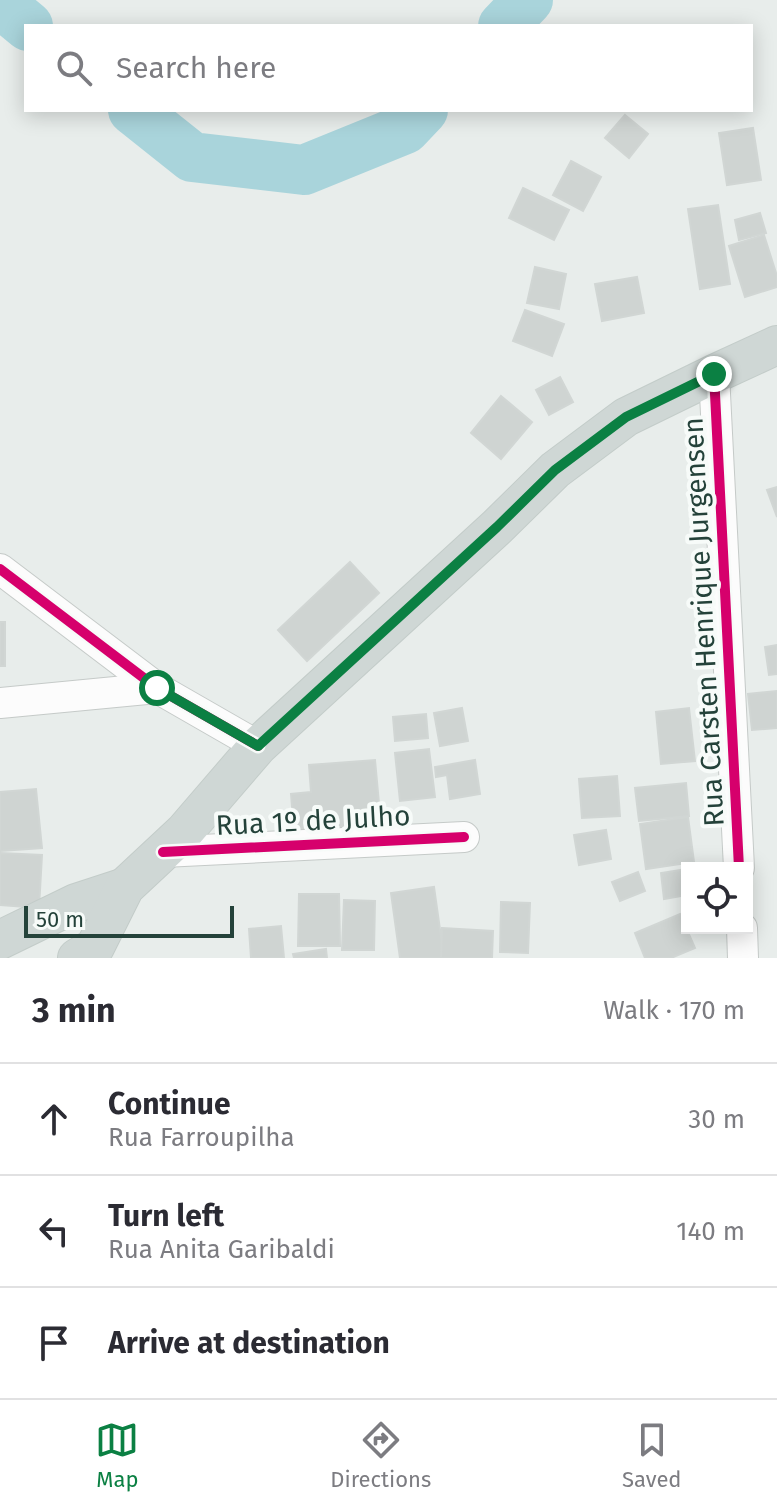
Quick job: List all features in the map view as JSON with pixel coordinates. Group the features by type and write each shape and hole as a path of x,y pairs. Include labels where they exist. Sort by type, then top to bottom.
{"main road":[{"path":"89,954 125,887 184,832 258,746 555,470 626,417 777,345"},
{"path":"0,940 76,903 125,887"}],"street":[{"name":"Rua Carsten Henrique Jurgensen","path":"714,374 739,862"},
{"path":"0,569 157,688 258,746"},
{"path":"0,703 157,688"},
{"name":"Rua 1º de Julho","path":"163,852 464,837"},
{"path":"76,903 89,954"},
{"path":"742,934 743,958"}],"building":[{"path":"625,115 648,134 629,158 605,138"},
{"path":"753,128 761,180 727,185 719,133"},
{"path":"571,161 601,177 583,211 553,195"},
{"path":"523,188 569,210 554,240 509,218"},
{"path":"718,205 730,284 700,289 688,209"},
{"path":"760,213 766,233 739,240 735,220"},
{"path":"764,235 777,276 777,287 745,297 729,246"},
{"path":"535,267 566,274 559,309 527,303"},
{"path":"637,277 644,313 602,321 595,284"},
{"path":"525,310 564,324 552,356 513,341"},
{"path":"560,377 573,402 549,415 536,390"},
{"path":"501,396 532,422 501,459 471,433"},
{"path":"777,487 777,517 767,490"},
{"path":"350,562 379,593 307,661 278,630"},
{"path":"0,622 5,622 5,666 0,666"},
{"path":"777,645 777,674 769,675 765,647"},
{"path":"777,691 777,728 752,730 748,694"},
{"path":"462,708 468,741 440,746 434,713"},
{"path":"689,708 695,761 661,764 656,712"},
{"path":"426,714 428,738 395,741 393,717"},
{"path":"429,749 435,797 400,801 395,753"},
{"path":"375,760 381,825 294,832 291,794 311,792 309,765"},
{"path":"475,760 480,794 450,799 447,775 436,777 435,767"},
{"path":"617,776 620,816 582,818 579,779"},
{"path":"686,783 689,816 639,821 635,788"},
{"path":"36,789 42,848 0,851 0,792"},
{"path":"688,817 694,862 646,869 640,824"},
{"path":"606,830 611,859 579,865 574,835"},
{"path":"0,853 42,855 39,908 0,905"},
{"path":"681,870 681,896 664,899 661,873"},
{"path":"638,872 645,891 620,901 612,882"},
{"path":"434,887 444,958 400,958 391,893"},
{"path":"299,894 339,894 340,946 298,946"},
{"path":"344,900 375,901 374,950 342,950"},
{"path":"501,902 530,903 528,953 500,952"},
{"path":"680,914 681,934 689,934 695,948 671,958 645,958 635,933"},
{"path":"281,926 284,958 251,958 249,929"},
{"path":"442,928 493,931 492,958 441,958"},
{"path":"326,949 327,958 294,958 293,954"}],"waterway":[{"path":"505,24 528,0"},
{"path":"0,3 26,24"},
{"path":"136,112 192,157 304,170 405,129 421,112"}],"cycle path":[{"path":"714,374 739,862"},
{"path":"0,569 157,688 258,746"},
{"path":"163,852 464,837"}],"route":[{"path":"157,688 258,746 555,470 626,417 714,374"}]}
